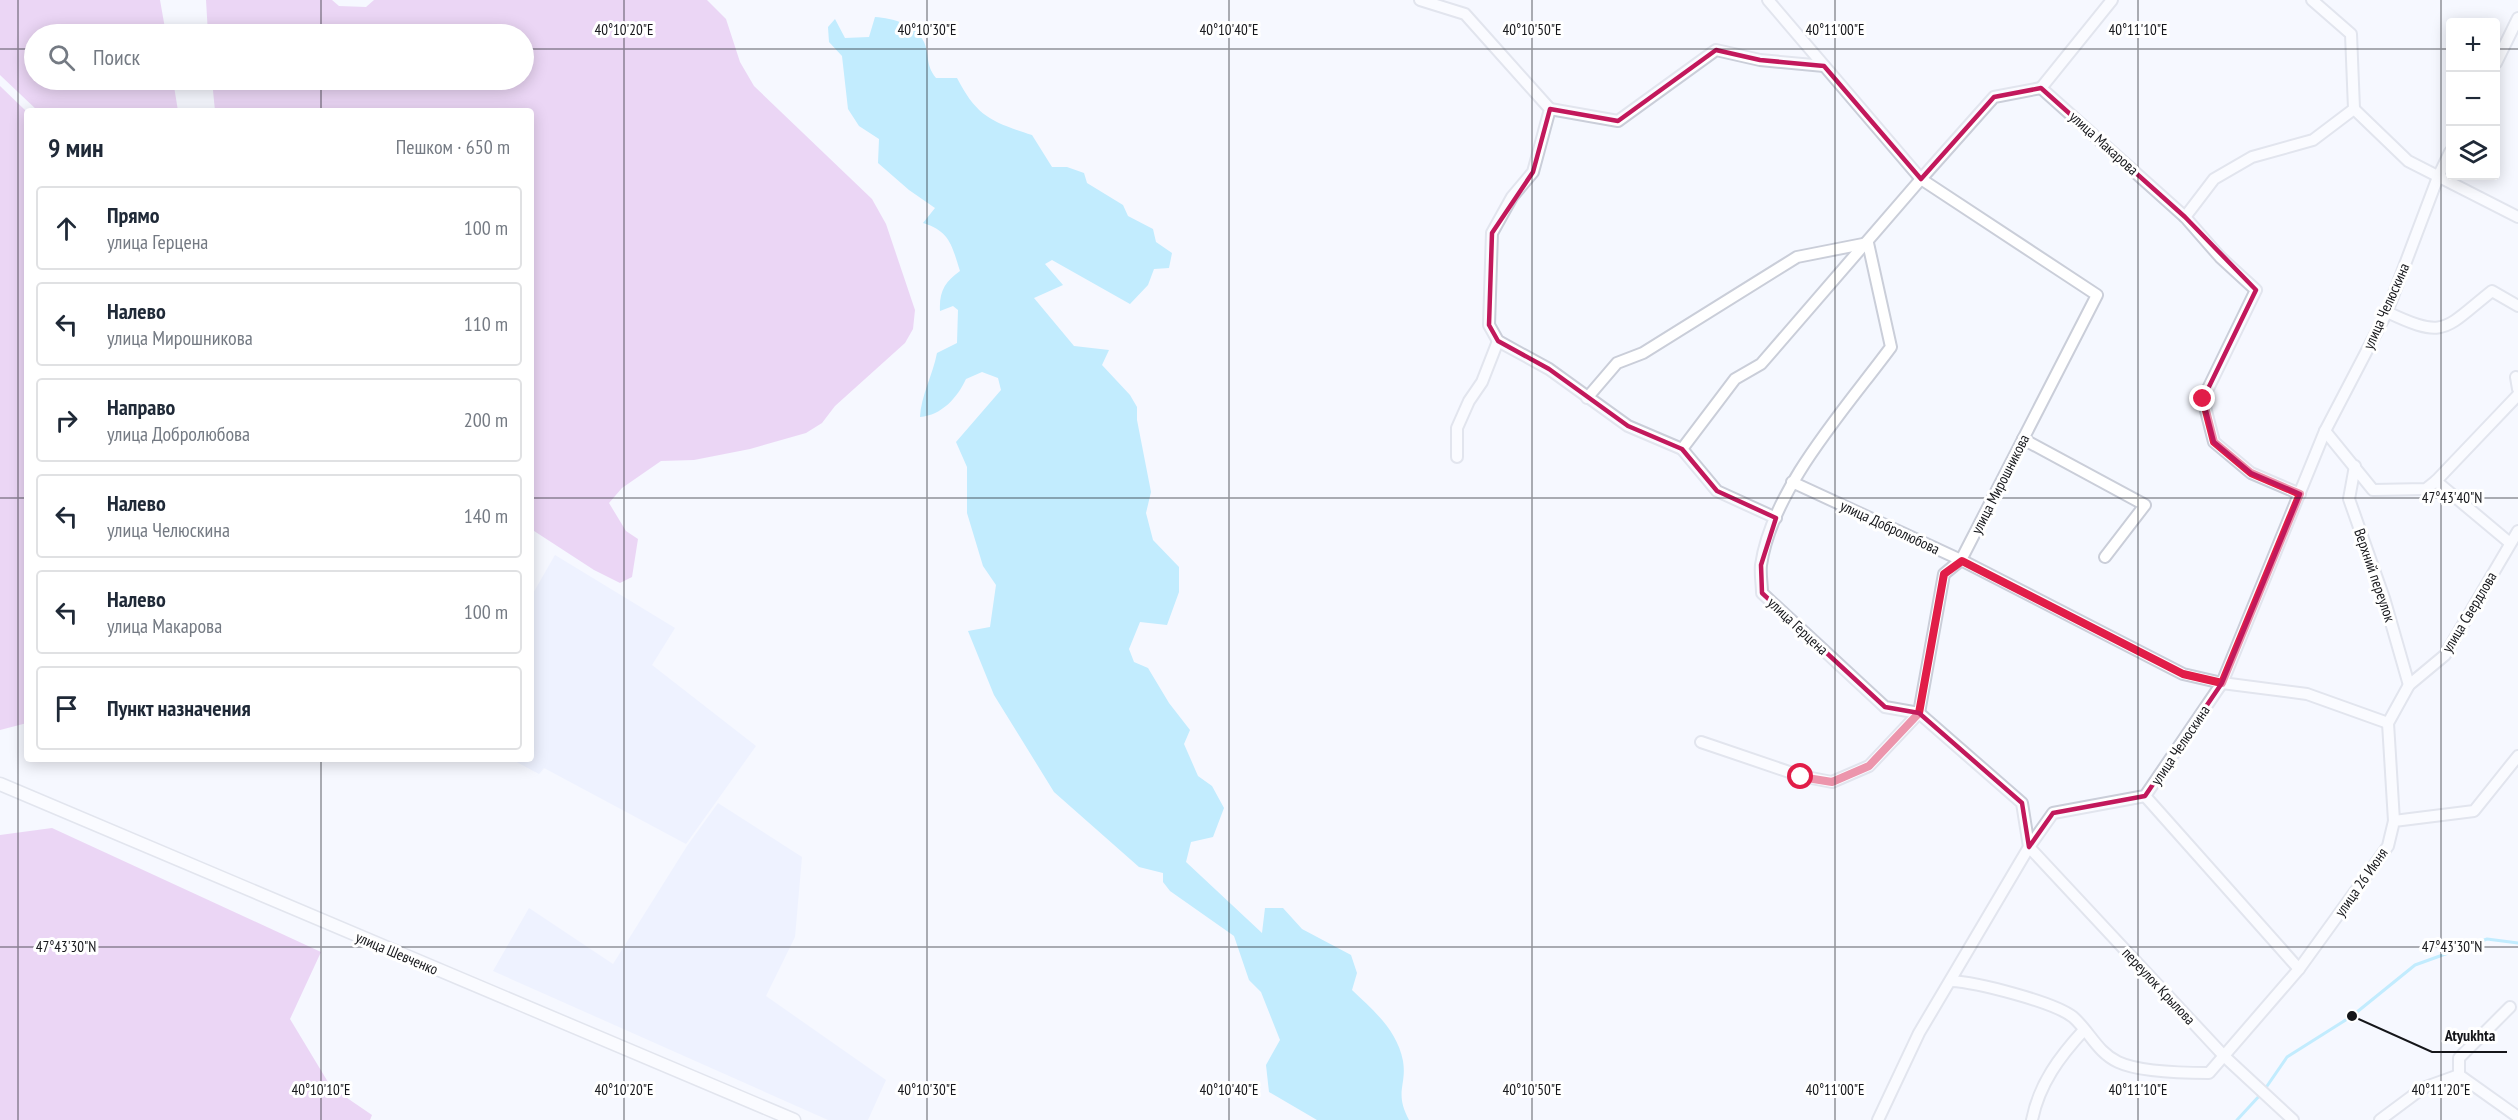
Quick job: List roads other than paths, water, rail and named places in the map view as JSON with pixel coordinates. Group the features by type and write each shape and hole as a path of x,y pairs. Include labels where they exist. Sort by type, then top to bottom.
{"street":[{"path":"1420,0 1465,14 1550,109 1618,121 1716,50 1760,60 1824,66"},
{"path":"1768,0 1921,179"},
{"path":"1682,450 1735,379 1761,364 1994,97 2041,88 2112,0"},
{"path":"2312,0 2351,34 2354,109 2408,161 2518,217"},
{"path":"2500,55 2518,18"},
{"name":"улица Макарова","path":"2041,88 2184,218 2220,257 2256,290 2203,399 2214,442 2251,473 2300,494"},
{"path":"1550,109 1533,172 1512,197 1492,233 1489,325 1498,341 1549,369 1628,426 1682,450 1717,491 1776,518"},
{"path":"2184,218 2214,179 2252,157 2313,140 2354,109"},
{"name":"улица Челюскина","path":"1878,1120 1919,1033 2029,847 2053,813 2145,796 2222,683 2325,431 2387,312 2438,177 2446,162"},
{"name":"улица Мирошникова","path":"1919,713 1944,574 1962,561 2097,295 1921,179"},
{"path":"1587,398 1617,363 1643,353 1797,256 1868,243"},
{"name":"улица Герцена","path":"1868,243 1891,347 1792,482 1776,518 1761,565 1762,593 1885,707 1919,713"},
{"path":"2387,312 2419,327 2438,330 2455,320 2492,291 2518,306"},
{"path":"1457,457 1457,428 1469,402 1482,382 1498,341"},
{"path":"2516,377 2518,389"},
{"path":"2325,431 2373,490 2426,489 2436,482 2518,395"},
{"path":"2023,440 2145,505 2104,557"},
{"name":"Верхний переулок","path":"2355,466 2349,499 2384,598 2409,685"},
{"name":"улица Добролюбова","path":"1792,482 1962,561 2183,674 2222,683 2307,694 2388,723"},
{"path":"2436,482 2510,543"},
{"name":"улица Свердлова","path":"2388,723 2409,685 2445,655 2518,531"},
{"path":"1701,742 1801,777 1832,782 1869,766 1919,713 2022,803 2029,847"},
{"path":"2388,723 2394,821 2474,811 2518,756"},
{"name":"улица Шевченко","path":"0,784 794,1120"},
{"path":"2145,796 2299,969"},
{"name":"улица 26 Июня","path":"2084,1030 2104,1055 2121,1064 2187,1073 2209,1073 2299,969 2388,846 2394,821"},
{"name":"переулок Крылова","path":"2029,847 2225,1057 2256,1083 2292,1120"},
{"path":"1951,981 1974,982 2049,1004 2073,1017 2084,1030 2062,1053 2045,1081 2035,1103 2032,1120"},
{"path":"2459,1075 2459,1058 2510,1007"},
{"path":"2459,1075 2518,1117"},
{"path":"2380,1120 2423,1088 2459,1075"}],"water":[{"path":"875,17 896,21 910,27 924,42 930,68 936,78 957,78 979,110 996,122 1032,135 1052,167 1067,167 1084,173 1087,183 1123,205 1128,216 1153,229 1156,242 1172,253 1169,268 1154,269 1148,285 1130,304 1052,260 1045,264 1063,285 1034,298 1074,346 1109,350 1102,365 1130,395 1137,407 1137,420 1151,492 1146,513 1153,540 1179,567 1179,592 1167,625 1140,622 1129,649 1134,662 1148,668 1169,703 1190,730 1184,744 1198,776 1212,786 1224,808 1213,837 1191,842 1186,862 1262,933 1265,908 1283,908 1302,929 1351,955 1357,973 1352,990 1384,1022 1400,1050 1404,1070 1402,1102 1409,1120 1317,1120 1269,1092 1266,1065 1280,1040 1261,992 1249,980 1234,936 1170,891 1163,882 1163,873 1139,867 1054,792 994,695 968,631 990,627 996,585 983,566 967,513 967,467 956,442 1001,390 998,378 982,372 966,379 958,393 942,409 920,417 937,353 957,343 958,310 953,306 940,311 940,304 944,288 960,271 949,241 939,230 923,223 935,208 909,190 878,163 879,139 859,126 848,109 842,56 829,42 828,27 835,19 845,38 869,37"}],"waterway":[{"path":"2265,1089 2287,1057 2352,1016 2415,965 2487,939 2518,943"},
{"path":"2237,1120 2261,1094"}],"place":[{"name":"Atyukhta","path":"2352,1016"}]}
